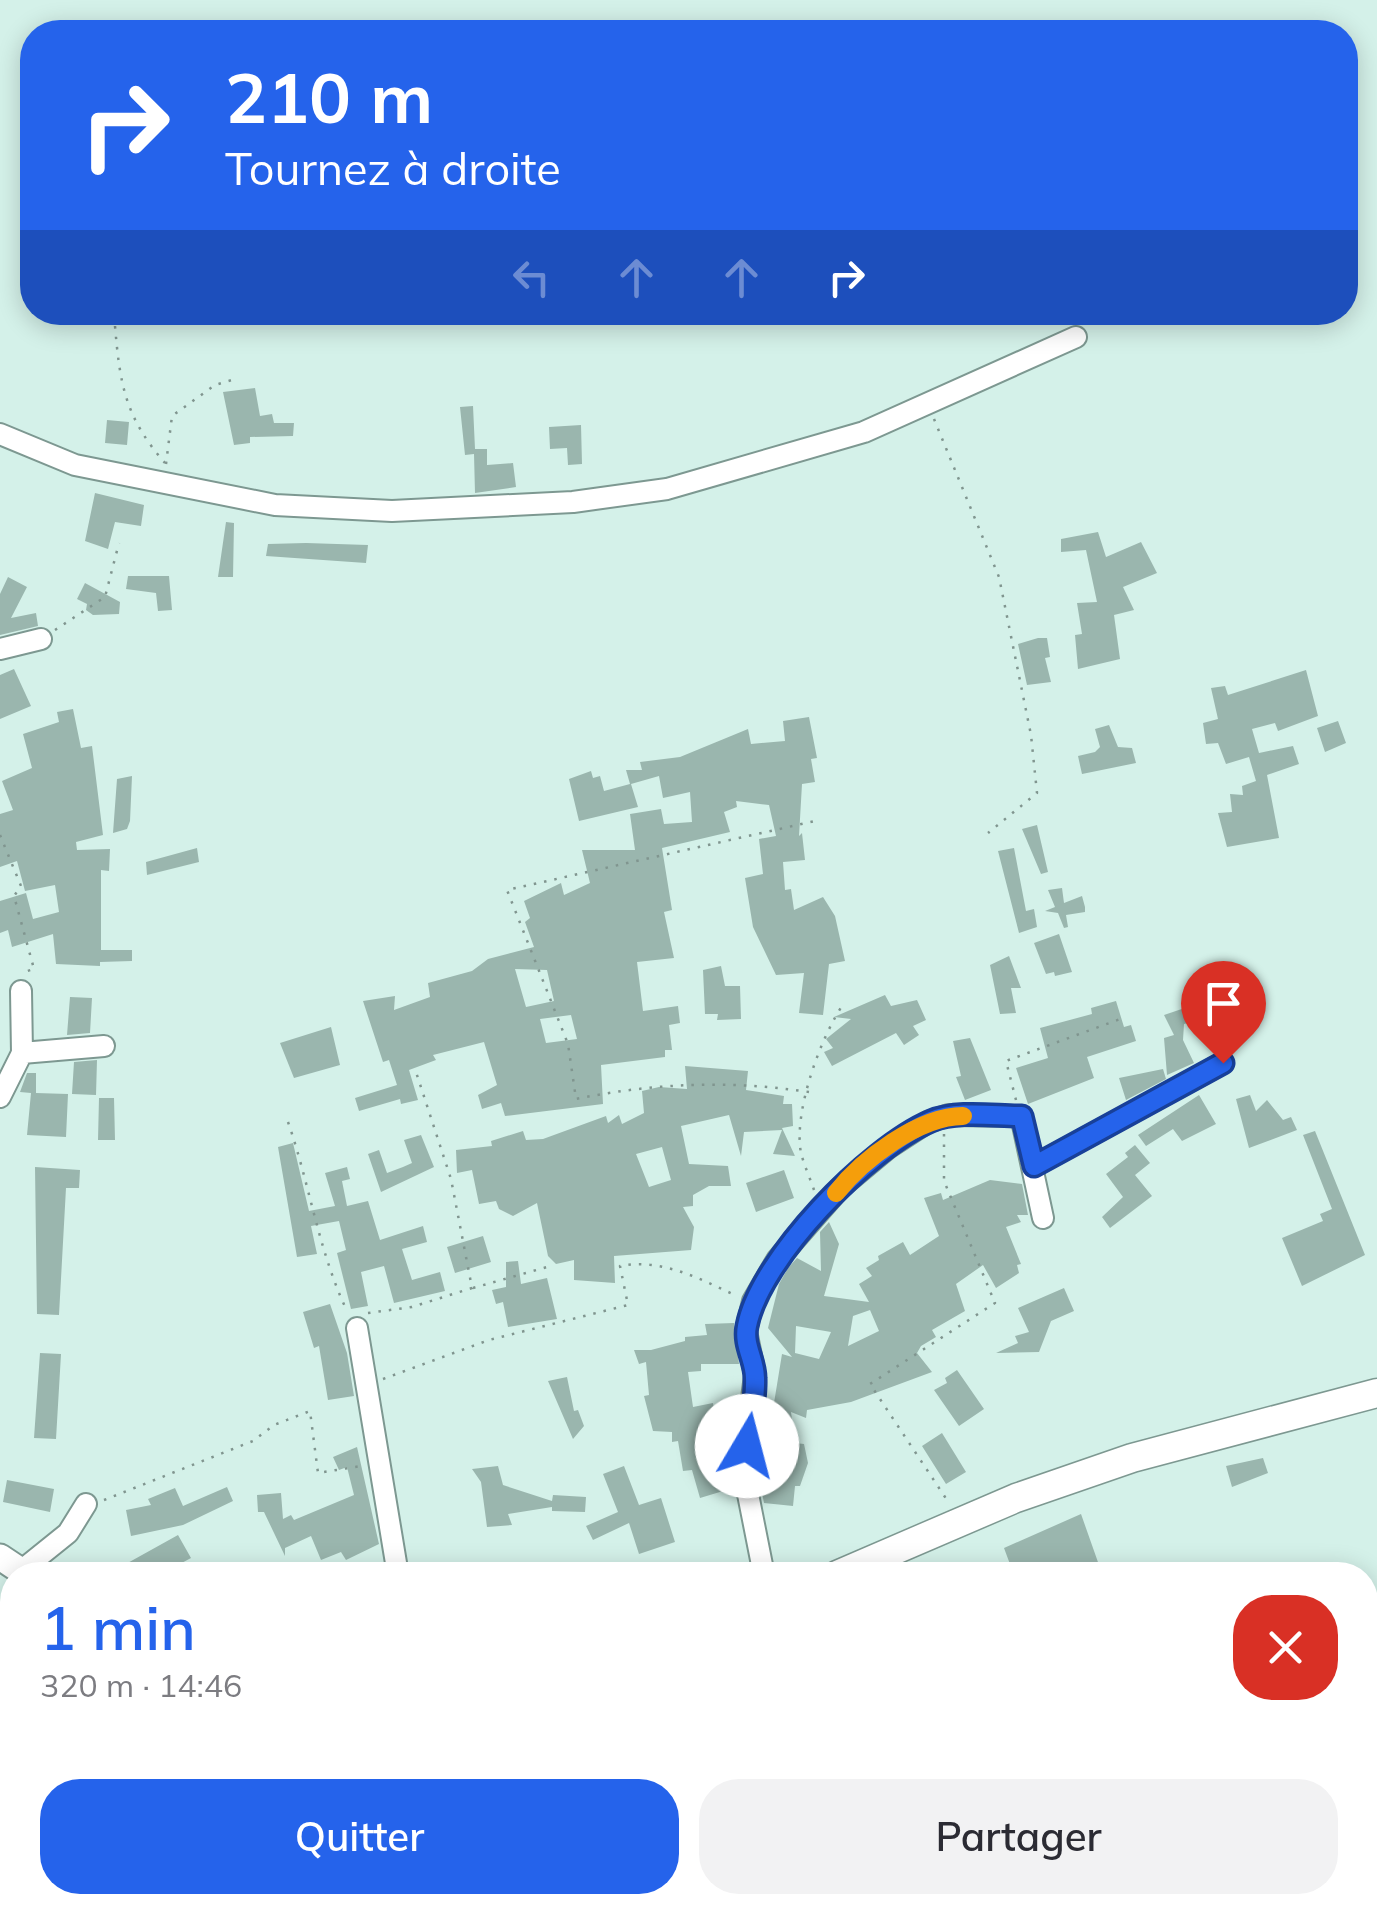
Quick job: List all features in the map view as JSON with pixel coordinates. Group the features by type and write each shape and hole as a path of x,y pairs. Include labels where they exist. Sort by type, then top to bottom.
{"main road":[{"path":"883,1562 956,1522 1132,1458 1377,1392"}],"street":[{"path":"0,434 75,465 163,474 275,505 392,511 573,502 667,489 864,432 1076,336"},
{"path":"0,650 42,639"},
{"path":"0,1097 22,1053 20,991"},
{"path":"22,1053 104,1046"},
{"path":"1034,1166 1223,1063"},
{"path":"761,1562 743,1469 756,1376 746,1331 753,1301 777,1260 861,1167 943,1118 1020,1116 1044,1218"},
{"path":"357,1328 396,1562"},
{"path":"23,1562 68,1532 86,1504"}],"path":[{"path":"116,326 120,383 133,421 163,474"},
{"path":"163,474 172,416 215,385 232,380"},
{"path":"928,404 999,578 1031,735 1037,793 988,834"},
{"path":"42,639 105,597 119,543"},
{"path":"809,1092 706,1082 634,1087 576,1099 568,1044 507,890 815,821"},
{"path":"0,835 21,886 14,896 34,969 24,972 20,991"},
{"path":"823,1210 801,1152 800,1124 824,1033 844,1004"},
{"path":"1020,1116 1006,1061 1124,1018"},
{"path":"416,1072 451,1179 472,1288"},
{"path":"943,1118 944,1181 996,1303 870,1384 949,1500 956,1522"},
{"path":"288,1122 309,1182 318,1238 357,1328 370,1312 412,1307 547,1267"},
{"path":"366,1391 387,1375 490,1340 628,1305 620,1266 643,1262 707,1280 753,1301"},
{"path":"86,1504 252,1441 274,1425 310,1411 318,1473 377,1462"}],"building":[{"path":"255,388 260,416 272,414 274,423 294,423 293,436 250,437 250,443 234,445 223,392"},
{"path":"473,406 475,449 487,449 487,465 513,463 516,487 475,493 474,454 465,455 460,407"},
{"path":"107,420 129,422 127,445 105,443"},
{"path":"581,425 582,464 568,465 567,448 550,449 549,427"},
{"path":"95,493 144,505 141,526 115,522 108,549 85,541"},
{"path":"226,522 234,523 233,577 218,577"},
{"path":"1098,532 1106,557 1141,542 1157,573 1123,587 1134,610 1114,615 1120,659 1078,669 1075,635 1082,634 1077,603 1097,602 1086,550 1061,552 1061,539"},
{"path":"268,544 368,545 366,563 266,556"},
{"path":"128,576 169,576 172,610 158,611 156,593 126,589"},
{"path":"8,577 27,587 11,618 36,613 38,626 0,635 0,594"},
{"path":"85,583 120,602 119,614 93,615 86,610 87,604 77,599"},
{"path":"1047,638 1050,657 1045,658 1051,682 1027,685 1018,644"},
{"path":"14,669 31,706 0,719 0,675"},
{"path":"1306,670 1318,716 1278,731 1275,723 1252,729 1259,753 1293,746 1299,764 1267,775 1279,838 1227,847 1218,813 1232,812 1230,794 1243,795 1242,786 1256,781 1249,757 1226,764 1218,743 1206,744 1203,723 1218,719 1211,688 1225,686 1228,695"},
{"path":"73,709 81,748 92,746 103,835 76,842 77,850 110,849 109,871 101,870 101,950 132,950 132,961 100,962 100,966 56,964 53,934 12,947 8,930 0,933 0,901 26,893 33,919 59,912 55,885 25,891 17,861 0,867 0,814 13,810 2,781 32,768 23,734 59,722 57,712"},
{"path":"809,717 817,758 811,759 815,782 802,784 799,836 802,833 805,860 783,862 785,890 791,889 794,910 823,897 835,916 845,961 829,964 823,1015 799,1013 804,973 776,975 753,927 745,878 763,874 759,839 776,836 769,805 736,801 737,807 724,812 730,832 662,848 672,910 664,912 674,958 637,962 643,1011 678,1006 680,1023 669,1025 672,1050 665,1050 665,1057 601,1065 603,1104 505,1116 501,1103 482,1109 478,1095 497,1085 484,1042 433,1055 436,1060 409,1070 418,1100 401,1104 400,1099 359,1111 355,1098 397,1085 389,1060 383,1062 363,1001 395,996 394,1010 430,997 428,983 472,971 488,959 534,947 525,922 530,918 524,901 561,883 564,895 590,883 582,850 635,850 630,814 661,809 664,824 692,822 690,792 663,798 659,776 631,784 638,807 579,821 569,779 591,771 593,778 600,776 604,791 630,784 626,770 642,770 640,762 680,757 748,729 751,744 785,741 783,721","holes":["515,969 547,970 554,1001 526,1007","571,1015 577,1039 546,1043 540,1019"]},
{"path":"1338,721 1346,743 1325,752 1317,728"},
{"path":"1109,725 1118,747 1132,748 1136,763 1082,774 1078,756 1100,747 1095,729"},
{"path":"132,776 130,821 127,829 113,833 117,779"},
{"path":"1037,825 1048,872 1041,874 1022,829"},
{"path":"197,848 199,862 147,875 146,862"},
{"path":"1014,848 1026,911 1034,909 1037,927 1019,933 998,851"},
{"path":"1062,888 1064,903 1082,896 1085,907 1085,912 1066,915 1068,927 1064,928 1058,913 1045,911 1055,907 1048,890"},
{"path":"1059,934 1072,972 1055,976 1054,972 1046,974 1034,943"},
{"path":"1009,956 1021,988 1011,988 1016,1013 1000,1014 990,965"},
{"path":"721,966 725,986 740,986 741,1019 717,1020 718,1014 705,1014 703,970"},
{"path":"1232,992 1236,1010 1184,1024 1183,1040 1194,1063 1167,1075 1164,1038 1174,1035 1164,1015"},
{"path":"885,995 891,1006 917,1000 926,1020 913,1026 919,1035 904,1045 896,1033 832,1066 824,1052 833,1048 826,1039 851,1019 834,1017"},
{"path":"70,997 92,998 90,1033 67,1035"},
{"path":"1116,1001 1124,1027 1131,1025 1136,1041 1087,1057 1094,1078 1028,1104 1016,1068 1048,1058 1040,1028 1092,1014 1091,1008"},
{"path":"331,1027 340,1065 294,1078 280,1043"},
{"path":"970,1038 991,1090 965,1100 956,1077 961,1076 953,1041"},
{"path":"97,1060 96,1095 72,1094 74,1062"},
{"path":"685,1066 748,1071 746,1090 784,1096 783,1104 792,1104 793,1126 782,1128 795,1156 773,1154 782,1130 744,1132 741,1156 729,1115 681,1126 689,1164 728,1166 731,1186 709,1186 693,1195 693,1206 683,1207 694,1227 691,1250 614,1256 615,1283 574,1280 574,1260 556,1264 548,1256 537,1203 513,1216 499,1209 496,1201 479,1204 472,1170 457,1173 456,1150 492,1146 491,1141 523,1131 526,1140 543,1139 606,1116 608,1123 619,1115 622,1124 644,1113 642,1091 659,1087 687,1089","holes":["662,1147 671,1180 649,1187 636,1154"]},
{"path":"1163,1069 1166,1079 1126,1100 1119,1078"},
{"path":"27,1073 36,1073 36,1093 68,1094 66,1137 27,1135 31,1093 20,1092"},
{"path":"1199,1095 1216,1124 1182,1141 1173,1129 1146,1146 1138,1135"},
{"path":"1250,1095 1256,1111 1267,1100 1283,1120 1291,1117 1297,1130 1249,1148 1236,1099"},
{"path":"99,1098 114,1098 115,1140 98,1140"},
{"path":"1315,1131 1365,1255 1302,1286 1282,1238 1323,1221 1320,1214 1332,1209 1303,1135"},
{"path":"421,1135 434,1167 381,1192 368,1154 379,1150 387,1173 412,1163 404,1140"},
{"path":"293,1143 309,1211 335,1206 325,1173 347,1167 350,1179 342,1181 347,1206 368,1201 380,1240 423,1226 427,1242 402,1249 412,1280 440,1272 445,1291 394,1303 384,1266 361,1272 368,1306 351,1309 337,1253 346,1250 339,1221 311,1226 317,1254 297,1257 278,1147"},
{"path":"1135,1145 1150,1163 1135,1175 1152,1196 1110,1228 1102,1217 1123,1197 1106,1174 1128,1157 1125,1153"},
{"path":"35,1167 80,1170 79,1188 66,1188 59,1315 37,1314"},
{"path":"784,1170 794,1198 756,1212 746,1183"},
{"path":"990,1180 1022,1184 1028,1215 1017,1215 1021,1222 1006,1227 1021,1264 1017,1265 1019,1273 996,1288 983,1265 956,1284 965,1311 932,1330 936,1337 917,1353 932,1372 851,1402 807,1410 806,1418 791,1412 795,1443 804,1444 808,1463 800,1486 795,1486 793,1506 764,1503 759,1478 777,1483 775,1477 779,1478 769,1403 774,1403 782,1354 792,1357 768,1328 779,1284 788,1268 797,1258 821,1271 820,1232 829,1222 839,1244 824,1296 869,1302 859,1284 872,1276 866,1268 903,1242 910,1255 939,1236 924,1198 941,1193 943,1200","holes":["870,1310 879,1331 848,1346 853,1316","796,1326 831,1332 819,1359 795,1353"]},
{"path":"483,1236 491,1262 455,1273 447,1247"},
{"path":"518,1261 521,1284 547,1278 557,1319 508,1327 503,1302 496,1304 492,1290 506,1287 506,1262"},
{"path":"1064,1288 1074,1311 1051,1321 1039,1352 996,1353 1018,1343 1015,1336 1029,1332 1018,1308"},
{"path":"330,1304 347,1353 354,1396 328,1400 319,1346 314,1348 303,1312"},
{"path":"734,1323 739,1364 701,1364 701,1371 688,1372 693,1407 713,1403 722,1468 730,1466 733,1488 700,1498 692,1470 683,1471 678,1441 672,1442 672,1432 653,1431 644,1396 649,1395 646,1362 639,1364 634,1350 651,1350 685,1341 685,1337 707,1335 705,1324"},
{"path":"40,1353 61,1354 56,1439 34,1438"},
{"path":"957,1370 984,1409 959,1426 934,1390 947,1383 945,1378"},
{"path":"567,1377 574,1411 578,1410 584,1426 573,1439 548,1381"},
{"path":"942,1433 966,1472 946,1484 922,1446"},
{"path":"357,1447 379,1544 346,1560 341,1552 321,1560 311,1536 285,1548 285,1556 264,1512 258,1512 257,1495 281,1493 283,1519 291,1515 294,1520 354,1495 347,1467 339,1470 333,1457"},
{"path":"1263,1458 1268,1473 1232,1487 1226,1466"},
{"path":"498,1466 503,1485 552,1501 553,1495 586,1497 585,1512 552,1511 552,1507 508,1514 512,1525 487,1527 481,1482 472,1469"},
{"path":"624,1466 639,1505 661,1498 675,1542 639,1554 629,1523 593,1540 586,1526 618,1512 603,1474"},
{"path":"7,1480 54,1489 50,1512 3,1502"},
{"path":"227,1487 233,1501 183,1525 131,1536 126,1510 151,1505 148,1499 175,1488 183,1506"},
{"path":"1081,1514 1098,1562 1009,1562 1004,1548"},
{"path":"178,1535 191,1558 184,1562 129,1562"}],"slow traffic":[{"path":"836,1193 861,1167 928,1122 963,1116"}],"route":[{"path":"747,1446 756,1376 746,1331 753,1301 777,1260 861,1167 928,1122 949,1116 1022,1116 1034,1166 1223,1063"}]}
